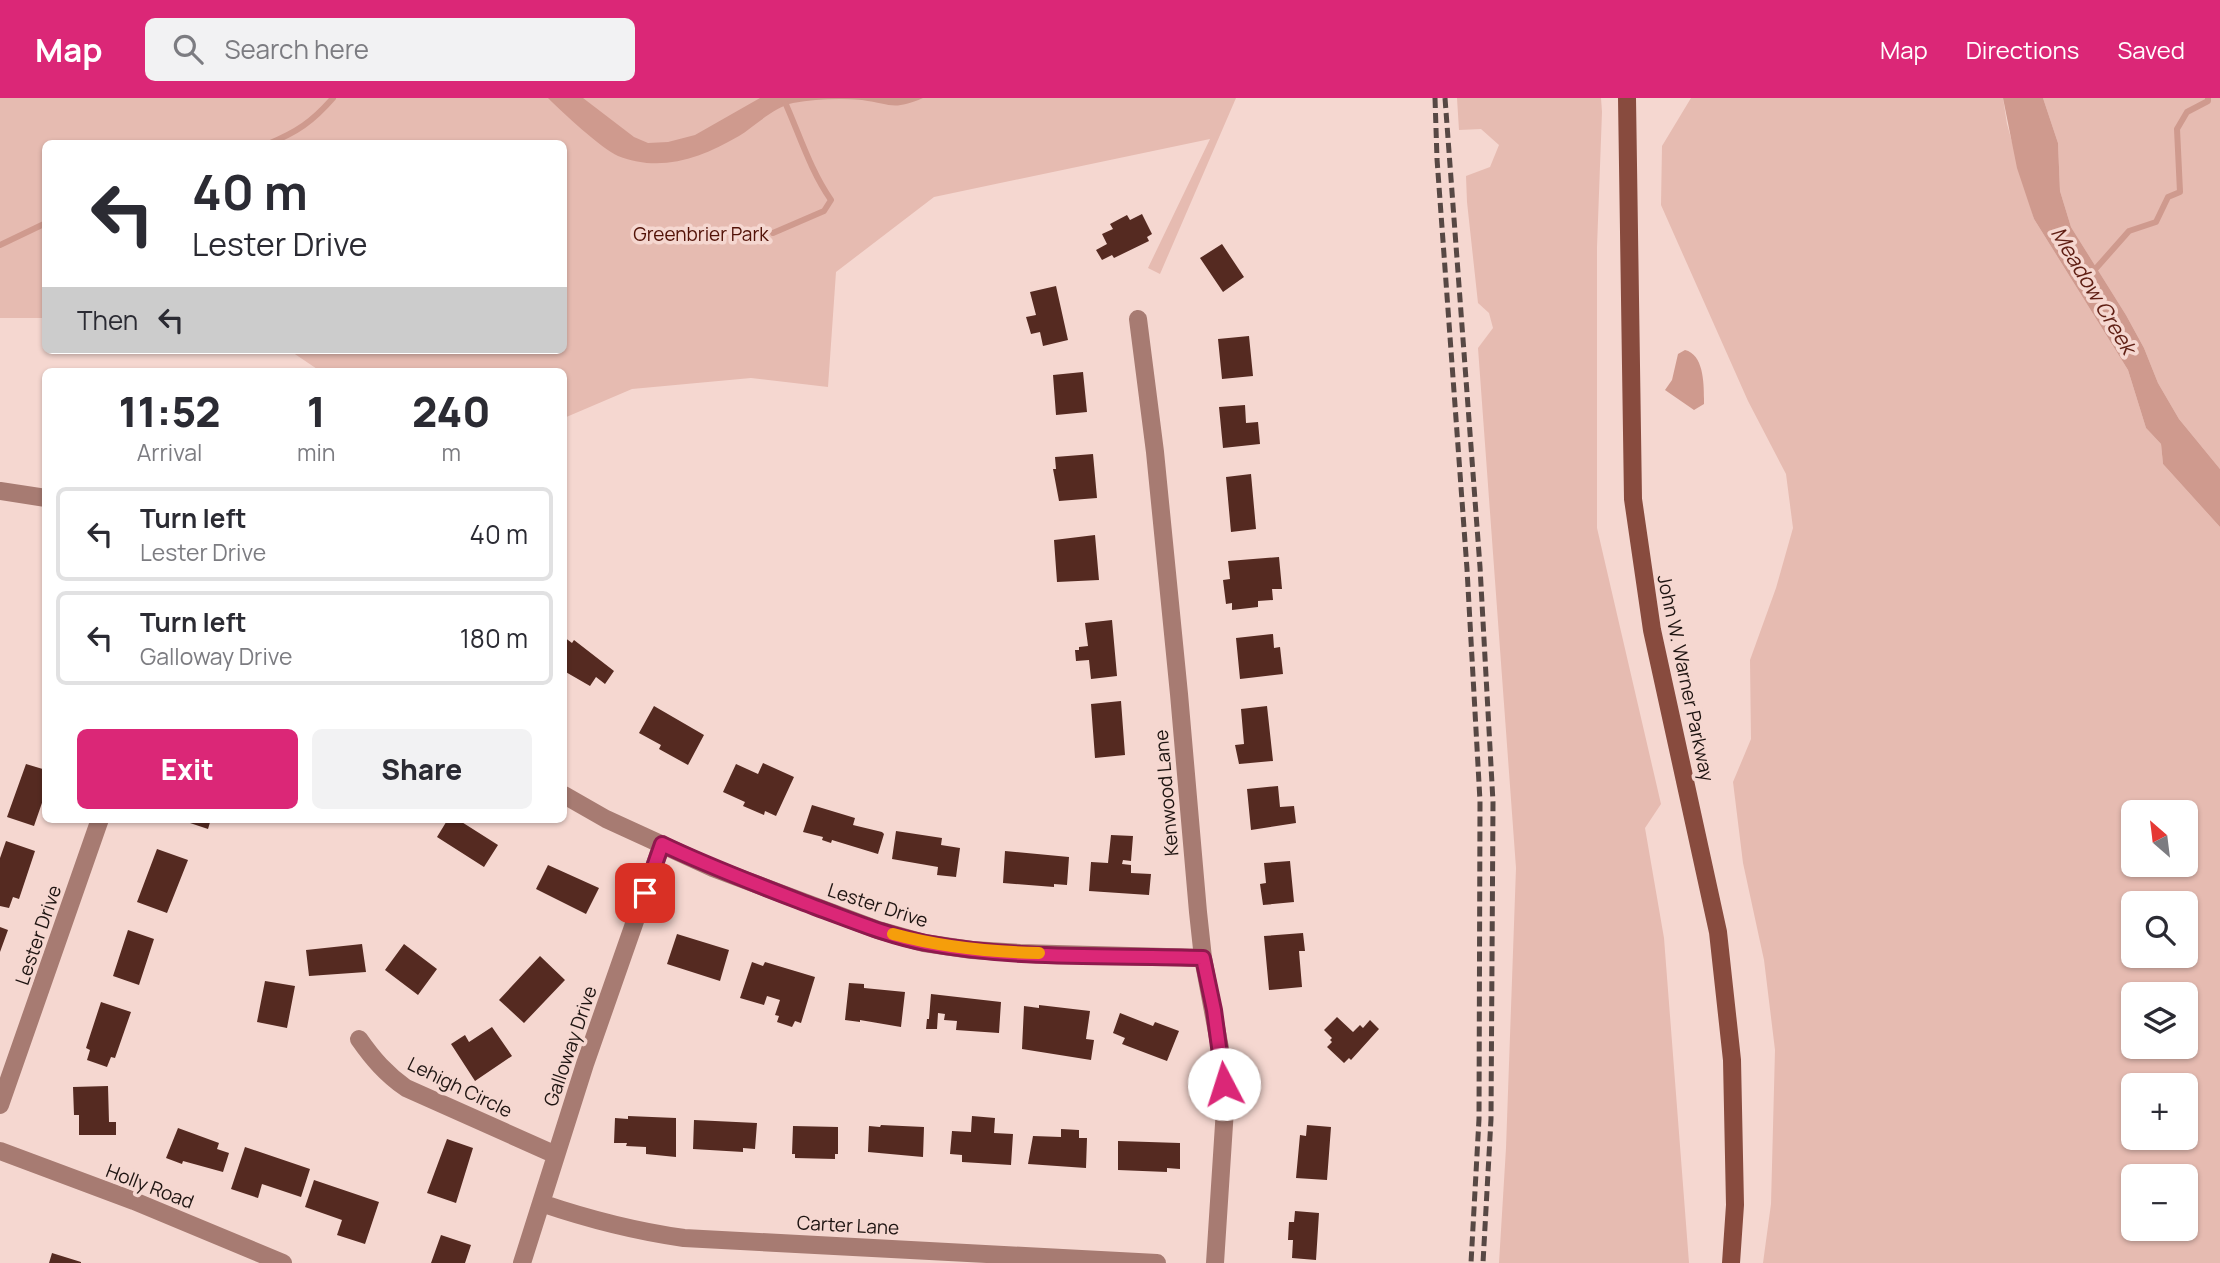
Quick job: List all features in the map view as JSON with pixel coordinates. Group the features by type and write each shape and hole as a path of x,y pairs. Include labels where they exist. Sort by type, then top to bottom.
{"main road":[{"name":"John W. Warner Parkway","path":"1627,98 1633,499 1652,630 1718,933 1732,1060 1735,1205 1731,1263"}],"street":[{"name":"Kenwood Lane","path":"1138,319 1155,452 1203,958 1222,1059 1225,1109 1215,1263"},
{"path":"0,491 42,497"},
{"name":"Lester Drive","path":"567,797 606,819 713,868 878,930 924,943 1020,953 1203,958"},
{"name":"Lester Drive","path":"0,1105 99,823"},
{"name":"Galloway Drive","path":"522,1263 585,1064 662,844"},
{"name":"Lehigh Circle","path":"359,1039 379,1066 406,1088 556,1155"},
{"name":"Holly Road","path":"0,1151 134,1201 283,1263"},
{"name":"Carter Lane","path":"541,1203 634,1231 684,1238 1157,1263"}],"green space":[{"name":"Greenbrier Park","path":"0,98 1236,98 1160,274 1148,268 1210,139 934,197 836,272 828,387 751,378 632,389 567,417 567,368 316,368 295,354 567,354 567,140 42,140 42,318 0,318"},
{"path":"1457,98 1601,98 1597,247 1597,528 1661,804 1645,828 1664,938 1689,1263 1499,1263 1516,868 1478,348 1493,328 1489,313 1478,303 1466,176 1490,167 1499,145 1481,129 1459,130"},
{"path":"1691,98 2003,98 2007,124 2034,219 2128,370 2146,428 2161,444 2163,464 2220,527 2220,1263 1763,1263 1771,1204 1775,1050 1764,960 1743,863 1733,782 1751,739 1750,660 1776,588 1793,528 1786,474 1748,401 1661,205 1662,146"},
{"path":"2043,98 2220,98 2220,469 2179,419 2158,383 2144,348 2126,315 2071,227 2060,191 2058,143"}],"water":[{"path":"548,98 583,98 634,137 648,143 668,142 695,135 760,98 923,98 898,105 845,99 793,103 779,108 739,136 710,151 680,161 650,163 634,161 611,152 582,130"},
{"name":"Meadow Creek","path":"2003,98 2043,98 2058,143 2060,191 2071,227 2126,315 2144,348 2158,383 2179,419 2220,469 2220,527 2163,464 2161,444 2146,428 2128,370 2034,219 2017,168"},
{"path":"1685,350 1696,358 1703,381 1704,404 1694,410 1665,390 1672,380 1678,354"}],"building":[{"path":"1142,214 1152,234 1147,237 1149,241 1114,258 1112,255 1102,260 1096,250 1107,244 1102,234 1113,229 1110,224 1127,215 1130,220"},
{"path":"1222,244 1244,277 1223,292 1200,258"},
{"path":"1056,286 1068,340 1043,346 1040,332 1031,334 1026,317 1036,315 1030,292"},
{"path":"1249,336 1253,376 1222,379 1218,339"},
{"path":"1083,372 1087,412 1056,415 1053,375"},
{"path":"1245,405 1246,423 1258,422 1260,444 1223,448 1219,407"},
{"path":"1093,454 1097,498 1059,501 1053,469 1056,469 1055,457"},
{"path":"1251,474 1256,529 1231,532 1226,477"},
{"path":"1095,535 1099,580 1057,582 1054,540"},
{"path":"1279,557 1282,589 1272,589 1273,600 1258,601 1258,607 1232,610 1232,603 1226,604 1223,580 1230,579 1228,561"},
{"path":"1112,620 1117,676 1091,679 1089,660 1076,661 1075,650 1088,646 1085,623"},
{"path":"1273,634 1274,648 1280,647 1283,674 1240,679 1236,638"},
{"path":"567,639 572,643 574,640 614,671 605,684 596,677 590,686 567,673"},
{"path":"1121,701 1125,755 1095,758 1091,704"},
{"path":"654,706 704,735 688,765 659,749 661,745 639,733"},
{"path":"1267,706 1273,761 1239,764 1235,745 1244,744 1241,709"},
{"path":"763,763 794,777 776,816 765,811 764,815 743,806 745,802 723,792 736,764 758,774"},
{"path":"26,764 42,769 42,803 34,826 7,817"},
{"path":"1278,786 1280,807 1294,806 1296,823 1251,830 1247,789"},
{"path":"812,805 855,818 853,825 882,832 884,834 878,854 832,840 831,843 822,840 823,837 803,832"},
{"path":"190,823 210,823 208,829"},
{"path":"446,823 463,823 498,845 484,867 437,837"},
{"path":"896,831 942,838 941,845 960,848 956,877 937,875 938,867 892,859"},
{"path":"1111,835 1133,836 1131,861 1123,860 1122,864 1131,865 1131,873 1151,874 1149,895 1089,891 1091,862 1108,863"},
{"path":"6,841 35,851 19,899 13,897 9,908 0,906 0,858"},
{"path":"157,849 188,860 167,913 137,902"},
{"path":"1005,851 1069,857 1067,885 1054,884 1054,887 1003,883"},
{"path":"1290,861 1294,902 1263,905 1260,884 1266,883 1264,863"},
{"path":"548,865 599,888 586,914 536,889"},
{"path":"0,927 8,930 0,952"},
{"path":"128,930 154,939 139,985 113,976"},
{"path":"1303,933 1305,951 1299,951 1302,987 1269,990 1264,936"},
{"path":"677,934 729,950 720,981 667,964"},
{"path":"362,944 366,972 309,976 306,950"},
{"path":"404,944 437,969 418,995 385,970"},
{"path":"540,956 565,980 524,1023 499,1000"},
{"path":"752,962 763,966 765,962 815,977 801,1023 795,1021 792,1027 777,1022 779,1016 775,1015 780,1000 767,996 764,1005 740,998"},
{"path":"265,981 295,986 287,1028 257,1022"},
{"path":"849,983 864,984 864,988 905,992 901,1027 845,1020"},
{"path":"931,994 1001,1002 999,1033 956,1030 957,1021 944,1020 945,1014 938,1013 937,1029 926,1029"},
{"path":"101,1002 131,1012 115,1058 111,1057 107,1067 87,1060 90,1050 86,1048"},
{"path":"1039,1005 1090,1011 1086,1039 1094,1040 1091,1060 1022,1049 1024,1006 1039,1008"},
{"path":"1120,1013 1153,1026 1155,1022 1179,1031 1167,1061 1122,1044 1125,1038 1113,1033"},
{"path":"1337,1017 1353,1032 1360,1025 1363,1028 1370,1020 1379,1029 1351,1060 1349,1058 1344,1063 1327,1047 1332,1038 1324,1030"},
{"path":"492,1027 512,1056 475,1081 451,1044 465,1035 469,1042"},
{"path":"108,1086 109,1122 116,1122 116,1135 79,1135 79,1115 74,1115 73,1087"},
{"path":"628,1116 676,1118 676,1157 646,1154 646,1147 614,1143 615,1118 628,1119"},
{"path":"972,1116 995,1118 994,1133 1013,1134 1011,1165 962,1162 962,1155 950,1154 952,1131 971,1132"},
{"path":"694,1120 757,1123 755,1149 743,1148 743,1152 693,1149"},
{"path":"1307,1125 1331,1127 1327,1180 1296,1178 1300,1135 1306,1136"},
{"path":"793,1126 838,1127 838,1154 835,1154 835,1159 795,1158 795,1154 792,1154"},
{"path":"869,1126 924,1127 923,1157 868,1152"},
{"path":"178,1128 219,1143 217,1149 229,1153 223,1172 166,1158"},
{"path":"1061,1129 1079,1130 1079,1138 1087,1138 1086,1168 1028,1164 1033,1136 1061,1137"},
{"path":"447,1139 473,1148 456,1203 427,1193"},
{"path":"1118,1141 1180,1143 1180,1169 1167,1168 1167,1172 1118,1170"},
{"path":"245,1147 310,1169 301,1197 262,1184 258,1198 231,1189"},
{"path":"314,1180 379,1202 365,1244 337,1235 342,1220 305,1207"},
{"path":"1295,1211 1319,1213 1316,1260 1292,1258 1293,1240 1288,1240 1289,1222 1294,1222"},
{"path":"441,1235 471,1245 465,1263 431,1263"},
{"path":"52,1253 81,1262 81,1263 49,1263"}],"waterway":[{"path":"276,140 304,125 333,98"},
{"name":"Meadow Creek","path":"2091,274 2129,231 2156,222 2168,197 2180,192 2177,129 2187,112 2208,101 2208,98"},
{"path":"773,233 824,211 831,200 811,164 784,100"},
{"path":"0,245 42,225"}],"railway":[{"path":"1435,98 1480,801 1479,1119 1471,1263"},
{"path":"1445,98 1480,567 1493,802 1491,1119 1483,1263"}],"slow traffic":[{"path":"893,934 924,943 972,950 1039,953"}],"route":[{"path":"645,893 662,844 713,868 878,930 924,943 1020,953 1203,958 1214,1010 1224,1084"}]}
